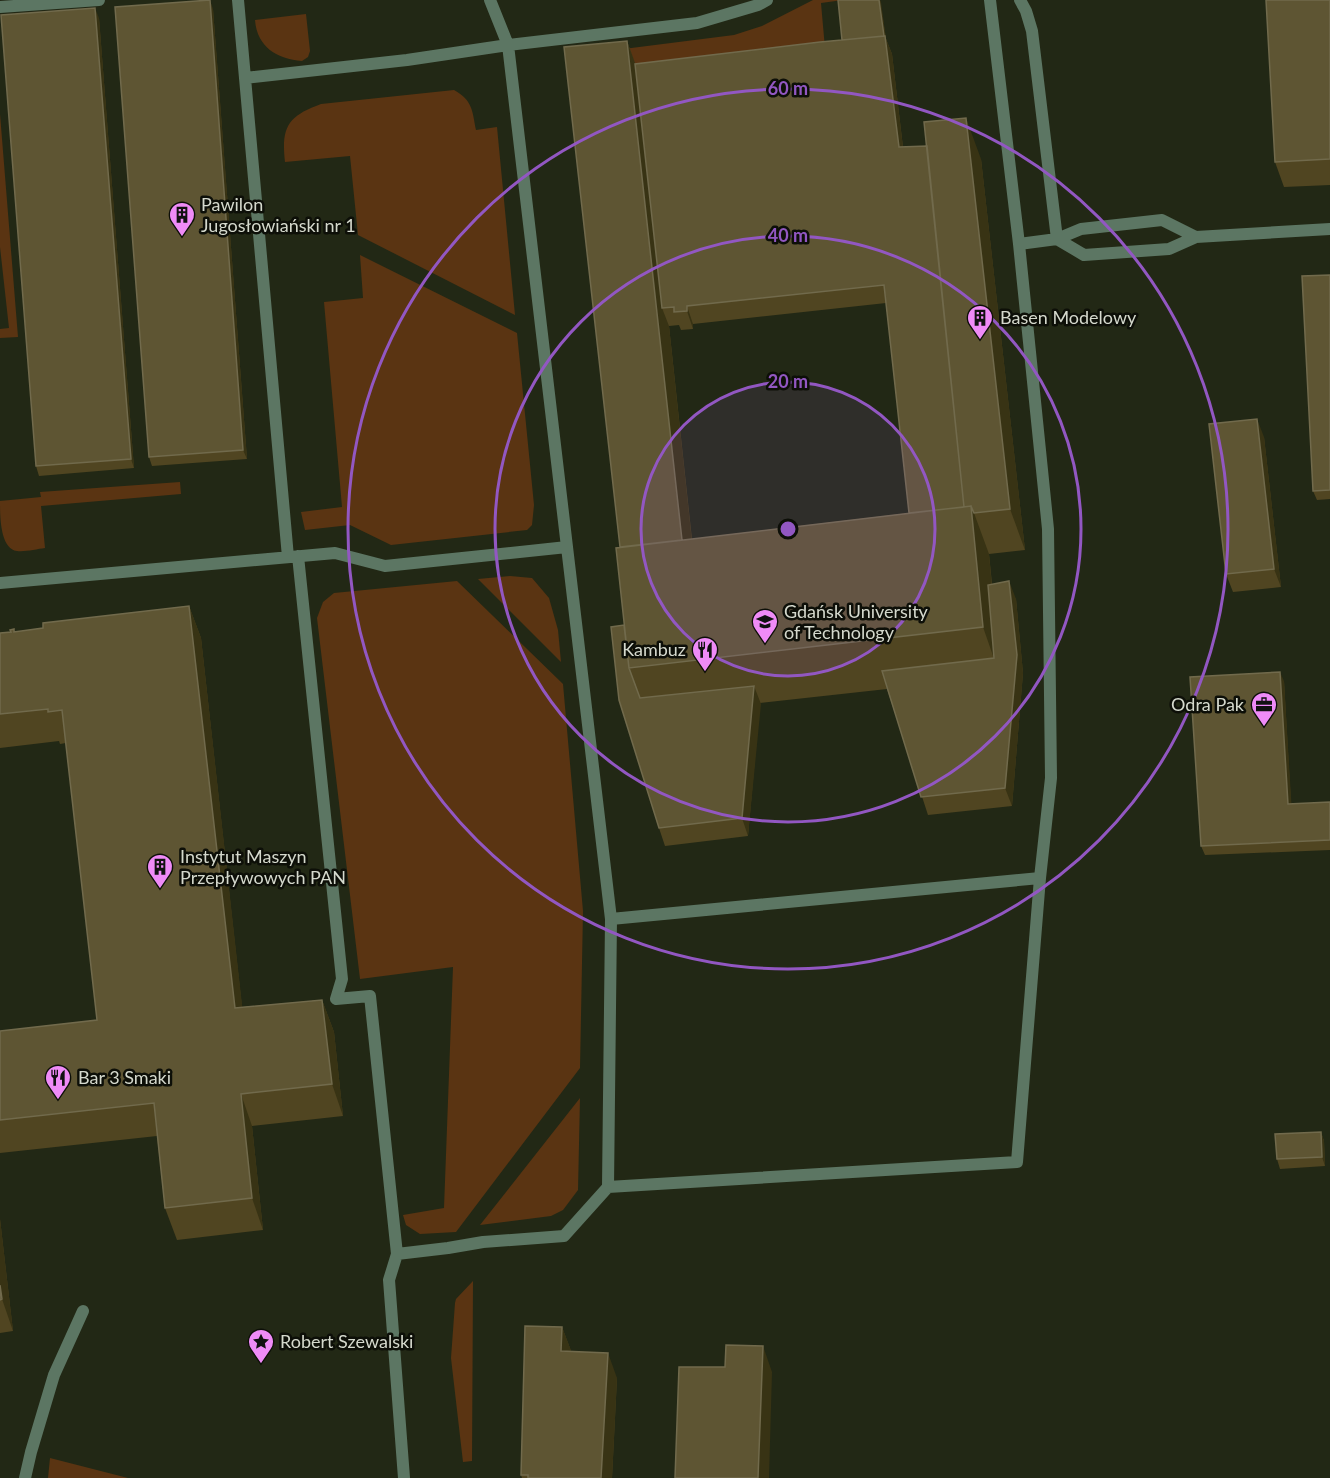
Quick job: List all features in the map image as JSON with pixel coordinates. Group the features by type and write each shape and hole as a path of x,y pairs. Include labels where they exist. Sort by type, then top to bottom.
{"lane":[{"path":"0,7 99,0"},
{"path":"238,0 293,556 342,980 330,1000 370,996 397,1254 389,1280 404,1478"},
{"path":"397,1254 483,1242 564,1236 608,1187 612,919 508,45 490,0"},
{"path":"245,78 697,23 758,5 767,0"},
{"path":"608,1187 1017,1162 1040,878 1051,778 1048,529 990,0"},
{"path":"1020,0 1032,31 1057,239"},
{"path":"1018,244 1057,239 1081,229 1162,220 1196,237"},
{"path":"1057,239 1084,255 1169,249 1196,237 1330,229"},
{"path":"0,584 335,553 385,566 567,547"},
{"path":"612,919 1040,878"},
{"path":"25,1478 54,1375 84,1311"}],"shaded area":[{"path":"813,0 843,0 821,3 826,60 642,82 576,55 734,35 762,26"},
{"path":"306,14 310,51 308,57 302,61 284,58 270,50 260,38 255,20"},
{"path":"454,90 468,102 476,130 497,127 515,315 358,235 350,156 285,162 284,140 289,124 301,113 321,104"},
{"path":"0,114 18,337 0,338 0,329 9,328 0,247"},
{"path":"360,255 517,333 534,505 532,525 527,530 391,545 350,525 305,530 301,512 342,507 324,302 363,298"},
{"path":"180,482 181,494 41,506 45,548 17,551 11,549 4,538 0,501 41,497 40,492"},
{"path":"510,576 532,578 549,598 558,630 561,662 478,579"},
{"path":"457,581 563,684 583,911 580,1068 456,1232 420,1234 406,1225 403,1215 444,1208 453,967 360,979 317,618 323,602 334,593"},
{"path":"580,1098 578,1190 563,1210 551,1216 480,1225"},
{"path":"473,1281 472,1461 463,1462 451,1358 456,1299"},
{"path":"50,1458 128,1478 48,1478"}],"building":[{"name":"Pawilon Jugosłowiański nr 1","path":"210,0 243,450 149,457 115,7"},
{"path":"838,0 879,0 884,36 842,40"},
{"path":"1266,0 1330,0 1330,159 1275,162"},
{"path":"95,8 131,459 36,466 1,15"},
{"path":"885,36 899,147 927,146 964,507 909,513 884,285 687,306 687,311 674,312 674,307 662,308 635,64"},
{"path":"627,41 682,540 620,547 564,47"},
{"name":"Basen Modelowy","path":"966,118 1010,509 974,513 971,506 964,507 924,122"},
{"path":"1330,275 1330,490 1313,491 1302,276"},
{"path":"1257,419 1274,569 1226,574 1209,424"},
{"path":"971,506 983,627 629,668 616,548"},
{"path":"1009,581 1017,655 1005,788 921,797 882,671 994,658 988,585"},
{"name":"Instytut Maszyn Przepływowych PAN","path":"189,606 235,1008 322,1000 332,1084 241,1094 252,1198 165,1208 154,1103 0,1120 0,1031 97,1020 62,710 48,712 48,709 0,714 0,633 11,632 10,630 14,629 14,632 43,628 43,623"},
{"path":"624,625 629,668 640,698 754,686 742,818 659,828 619,700 611,627"},
{"path":"1280,672 1288,804 1330,802 1330,840 1201,846 1190,677"},
{"path":"1321,1132 1322,1157 1277,1159 1275,1134"},
{"path":"525,1326 562,1327 561,1351 608,1353 601,1478 528,1478 528,1475 521,1475"},
{"path":"726,1345 763,1346 758,1478 675,1478 679,1367 725,1367"}],"place":[{"name":"Pawilon Jugosłowiański nr 1","path":"182,238"},
{"name":"Basen Modelowy","path":"980,341"},
{"name":"Gdańsk University of Technology","path":"765,645"},
{"name":"Kambuz","path":"705,673"},
{"name":"Odra Pak","path":"1264,728"},
{"name":"Instytut Maszyn Przepływowych PAN","path":"160,890"},
{"name":"Bar 3 Smaki","path":"58,1101"},
{"name":"Robert Szewalski","path":"261,1365"}]}
